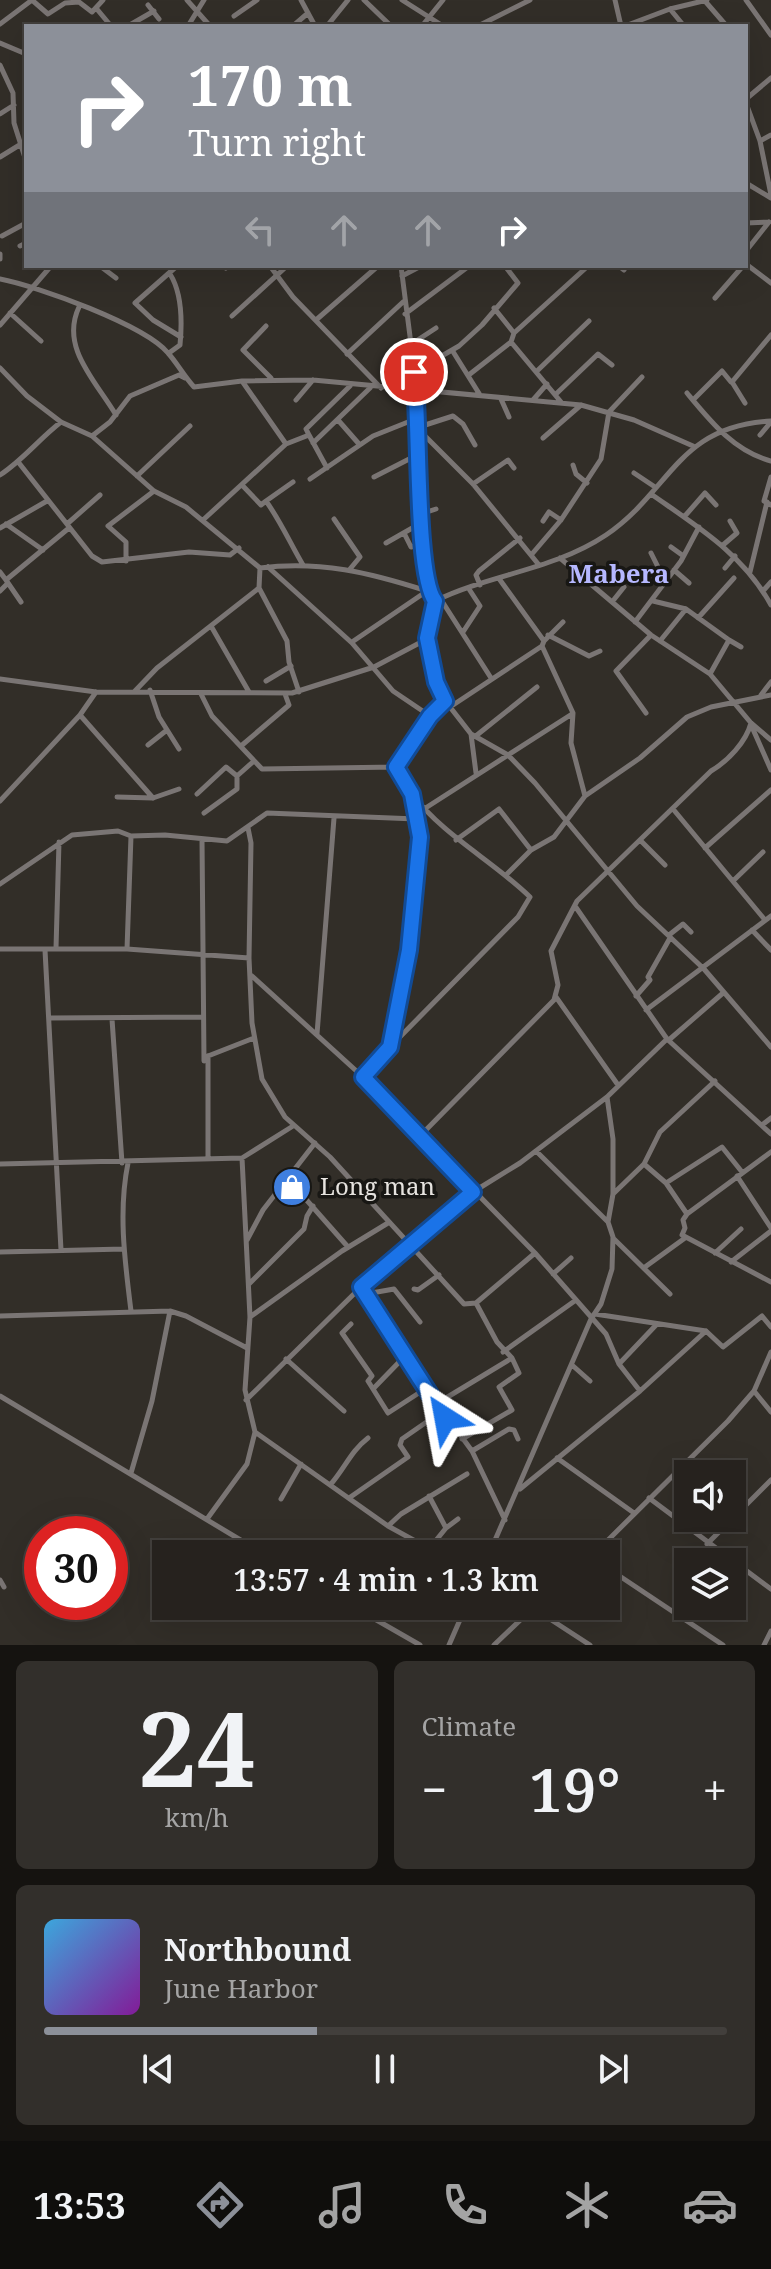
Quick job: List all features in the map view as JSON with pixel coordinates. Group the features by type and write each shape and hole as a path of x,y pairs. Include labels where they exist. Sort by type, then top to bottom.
{"street":[{"path":"0,24 32,0 48,14 65,3 82,3 91,12 103,0"},
{"path":"187,0 208,24"},
{"path":"189,24 204,0"},
{"path":"234,16 257,0"},
{"path":"301,0 314,24"},
{"path":"329,24 348,0"},
{"path":"364,0 389,24"},
{"path":"403,0 439,24"},
{"path":"424,24 443,0"},
{"path":"482,24 530,0"},
{"path":"615,0 622,24"},
{"path":"629,24 706,0 724,23"},
{"path":"746,0 771,35"},
{"path":"148,5 159,19"},
{"path":"96,8 109,24"},
{"path":"670,9 682,24"},
{"path":"131,24 154,11"},
{"path":"295,24 308,13"},
{"path":"0,43 24,53"},
{"path":"0,65 13,93 14,123 24,142 2,156"},
{"path":"748,99 771,78"},
{"path":"0,114 14,105"},
{"path":"748,107 760,141 769,193"},
{"path":"760,141 771,135"},
{"path":"769,193 771,180"},
{"path":"748,184 769,193"},
{"path":"748,223 770,222"},
{"path":"748,249 770,222"},
{"path":"2,236 24,224"},
{"path":"0,325 49,268"},
{"path":"103,268 116,278"},
{"path":"175,268 135,303 153,320 181,337"},
{"path":"272,268 293,297 381,388"},
{"path":"232,316 284,268"},
{"path":"316,320 376,268"},
{"path":"401,268 403,302 417,391 421,523 427,591"},
{"path":"402,276 417,268"},
{"path":"405,314 466,268"},
{"path":"414,372 452,350 482,325 518,283 507,268"},
{"path":"470,374 511,342 514,333 586,268"},
{"path":"715,298 741,268"},
{"path":"748,268 771,283"},
{"path":"169,353 180,345 182,324 176,283 170,274"},
{"path":"0,279 32,287 122,321 169,353 185,378"},
{"path":"347,354 403,302"},
{"path":"79,307 72,322 76,353 116,415"},
{"path":"494,308 514,333"},
{"path":"10,313 41,341"},
{"path":"537,371 589,321"},
{"path":"266,326 243,350 272,379"},
{"path":"410,345 436,328"},
{"path":"732,382 771,335"},
{"path":"511,342 562,403"},
{"path":"452,350 470,374 480,395"},
{"path":"556,394 598,354 612,365"},
{"path":"0,368 27,396 61,422 92,436 154,491 203,520 260,568 259,588 287,641 299,692"},
{"path":"693,400 722,371 745,403"},
{"path":"92,436 134,394 179,375 198,389 242,381 313,380 350,386 581,405 609,412 693,446"},
{"path":"532,554 561,520 601,459 609,412 642,377"},
{"path":"296,400 313,380"},
{"path":"242,381 286,444"},
{"path":"533,401 547,384"},
{"path":"327,468 306,429 350,386"},
{"path":"313,443 370,387"},
{"path":"687,393 719,433 757,457 771,461"},
{"path":"500,398 509,417"},
{"path":"543,438 581,405"},
{"path":"419,428 453,416 463,424 475,445"},
{"path":"310,479 359,444 418,418"},
{"path":"338,420 359,444"},
{"path":"0,475 19,463 34,443 61,422"},
{"path":"437,599 560,558 609,533 651,494 693,446 719,433 771,422"},
{"path":"760,435 771,422"},
{"path":"137,476 190,426"},
{"path":"419,428 473,484 539,565"},
{"path":"203,520 286,444 309,435"},
{"path":"374,477 419,454"},
{"path":"473,484 508,460 514,468"},
{"path":"19,463 97,560 126,561 189,552 230,555 239,548"},
{"path":"573,465 576,474 587,483"},
{"path":"634,473 655,487"},
{"path":"750,573 769,504 764,501 771,477"},
{"path":"242,485 261,505 293,482"},
{"path":"126,561 126,542 108,526 154,491"},
{"path":"684,517 705,493 716,505"},
{"path":"651,494 735,556 771,605"},
{"path":"0,591 100,495"},
{"path":"43,550 3,526 47,501"},
{"path":"266,501 287,530 290,544 303,565"},
{"path":"421,514 436,509"},
{"path":"543,521 549,512 561,520"},
{"path":"334,519 360,557 350,569"},
{"path":"723,545 737,533 730,521"},
{"path":"386,543 421,523"},
{"path":"635,622 674,570 699,527"},
{"path":"404,533 411,547 424,543"},
{"path":"480,585 476,575 479,571 520,538"},
{"path":"671,547 682,555"},
{"path":"651,553 665,583"},
{"path":"725,568 735,556"},
{"path":"560,558 651,635 710,674 751,724 771,770"},
{"path":"260,568 303,565 350,569 427,591 463,632 492,678"},
{"path":"268,567 352,643 393,691 430,716"},
{"path":"674,570 689,583"},
{"path":"0,572 21,602"},
{"path":"698,618 734,578"},
{"path":"500,580 543,644 573,713 571,743 585,796"},
{"path":"763,591 771,582"},
{"path":"612,602 624,587"},
{"path":"134,692 259,588"},
{"path":"463,632 480,606 469,589"},
{"path":"352,643 427,591"},
{"path":"437,599 427,638 436,682 445,701 474,735 508,755 637,906 704,969 771,1047"},
{"path":"653,601 686,609 741,647"},
{"path":"660,641 686,609"},
{"path":"450,707 543,644 563,622"},
{"path":"211,626 249,692"},
{"path":"548,635 589,656 600,651"},
{"path":"646,713 616,671 651,635"},
{"path":"0,679 96,692 299,692 374,667 427,638"},
{"path":"710,674 729,640"},
{"path":"266,681 291,666"},
{"path":"760,696 771,682"},
{"path":"474,735 537,687"},
{"path":"150,690 179,749"},
{"path":"0,801 80,715 96,692"},
{"path":"241,746 289,705 285,693"},
{"path":"201,694 212,716 262,769 396,767"},
{"path":"507,874 531,850 554,837 585,796 640,758 687,717 771,695"},
{"path":"396,767 430,716 445,701"},
{"path":"424,809 573,713"},
{"path":"80,715 153,798"},
{"path":"751,724 771,740"},
{"path":"419,1137 556,997 558,985 551,951 575,906 608,869 711,771 723,764 751,724"},
{"path":"148,745 167,730"},
{"path":"474,735 476,773"},
{"path":"204,813 237,789 237,776 254,761"},
{"path":"197,794 226,767 237,776"},
{"path":"363,1077 518,917 530,897 507,874 456,840 424,809 396,767"},
{"path":"117,797 153,798 179,789"},
{"path":"705,848 771,790"},
{"path":"390,1047 409,950 420,837 412,794"},
{"path":"456,840 499,809 531,850"},
{"path":"646,1010 768,918 673,809"},
{"path":"0,884 72,835 118,831 131,836 227,841 267,813 416,819"},
{"path":"317,1034 334,818"},
{"path":"248,828 251,843 249,958 254,1038 262,1079 293,1126 315,1143 461,1302 476,1303 535,1253"},
{"path":"127,949 131,836"},
{"path":"202,839 204,1061 208,1056 254,1038"},
{"path":"640,840 665,865"},
{"path":"56,948 59,841"},
{"path":"733,881 763,852"},
{"path":"575,906 669,1039 771,1134"},
{"path":"636,996 650,980 648,977 669,937 683,924 691,932"},
{"path":"752,930 771,950"},
{"path":"0,949 127,949 249,958"},
{"path":"45,950 61,1250"},
{"path":"252,976 363,1077 535,1253 593,1316 608,1338 619,1364 640,1391"},
{"path":"246,1400 361,1287 473,1192 536,1151 607,1097 723,993"},
{"path":"556,997 618,1085"},
{"path":"50,1018 202,1017"},
{"path":"112,1019 125,1163 124,1249 131,1311"},
{"path":"208,1056 208,1158"},
{"path":"613,1194 644,1164 660,1132 715,1081"},
{"path":"607,1097 613,1139 613,1194 608,1222"},
{"path":"762,1125 771,1118"},
{"path":"0,1164 242,1158 293,1126"},
{"path":"247,1241 263,1210 315,1143"},
{"path":"666,1183 722,1147 771,1229 731,1262"},
{"path":"496,1540 606,1292 612,1269 613,1237 608,1222 536,1151"},
{"path":"771,1152 687,1214 683,1220 685,1228 682,1235 771,1282"},
{"path":"207,1519 247,1464 255,1432 246,1400 250,1317 242,1158"},
{"path":"644,1164 666,1183 687,1214"},
{"path":"288,1179 348,1247"},
{"path":"248,1285 304,1229 313,1206"},
{"path":"250,1317 348,1247 388,1223"},
{"path":"715,1254 741,1229"},
{"path":"613,1237 670,1294"},
{"path":"645,1267 685,1238"},
{"path":"0,1252 124,1249"},
{"path":"553,1274 571,1258"},
{"path":"414,1289 439,1275"},
{"path":"361,1287 441,1412 472,1451 505,1521"},
{"path":"366,1294 394,1289 420,1322"},
{"path":"503,1352 576,1300"},
{"path":"462,1439 512,1410 499,1387 519,1373 512,1358 503,1352 476,1303"},
{"path":"0,1316 170,1311 186,1316 247,1348"},
{"path":"131,1473 152,1401 170,1311"},
{"path":"593,1316 706,1331 723,1347 762,1316 771,1327"},
{"path":"351,1324 342,1333 372,1376 368,1381 388,1413 426,1388"},
{"path":"619,1364 657,1324"},
{"path":"520,1489 640,1391 706,1331"},
{"path":"608,1540 754,1391 771,1352"},
{"path":"373,1389 405,1356"},
{"path":"436,1404 512,1358"},
{"path":"286,1359 344,1411"},
{"path":"572,1365 590,1381"},
{"path":"754,1391 770,1411"},
{"path":"0,1396 241,1540"},
{"path":"349,1498 408,1457 400,1445 402,1439 441,1412"},
{"path":"472,1451 509,1429 514,1430 518,1439"},
{"path":"255,1432 388,1526 413,1540"},
{"path":"331,1484 345,1468 354,1448 368,1438"},
{"path":"557,1458 634,1513"},
{"path":"281,1499 301,1464"},
{"path":"388,1526 429,1496 467,1474"},
{"path":"707,1544 771,1480"},
{"path":"429,1496 446,1528"},
{"path":"649,1498 771,1589"},
{"path":"436,1540 458,1519"},
{"path":"620,1576 723,1645"},
{"path":"0,1580 4,1587"},
{"path":"376,1620 420,1645"},
{"path":"449,1645 460,1620"},
{"path":"494,1645 520,1620"},
{"path":"553,1620 590,1645"},
{"path":"764,1645 771,1631"}],"place":[{"name":"Long man","path":"292,1187"}],"district":[{"name":"Mabera","path":"619,574"}],"route":[{"path":"414,372 427,591 435,601 427,638 436,682 445,701 430,716 396,767 412,794 420,837 409,950 390,1047 363,1077 473,1192 361,1287 445,1418"}]}
